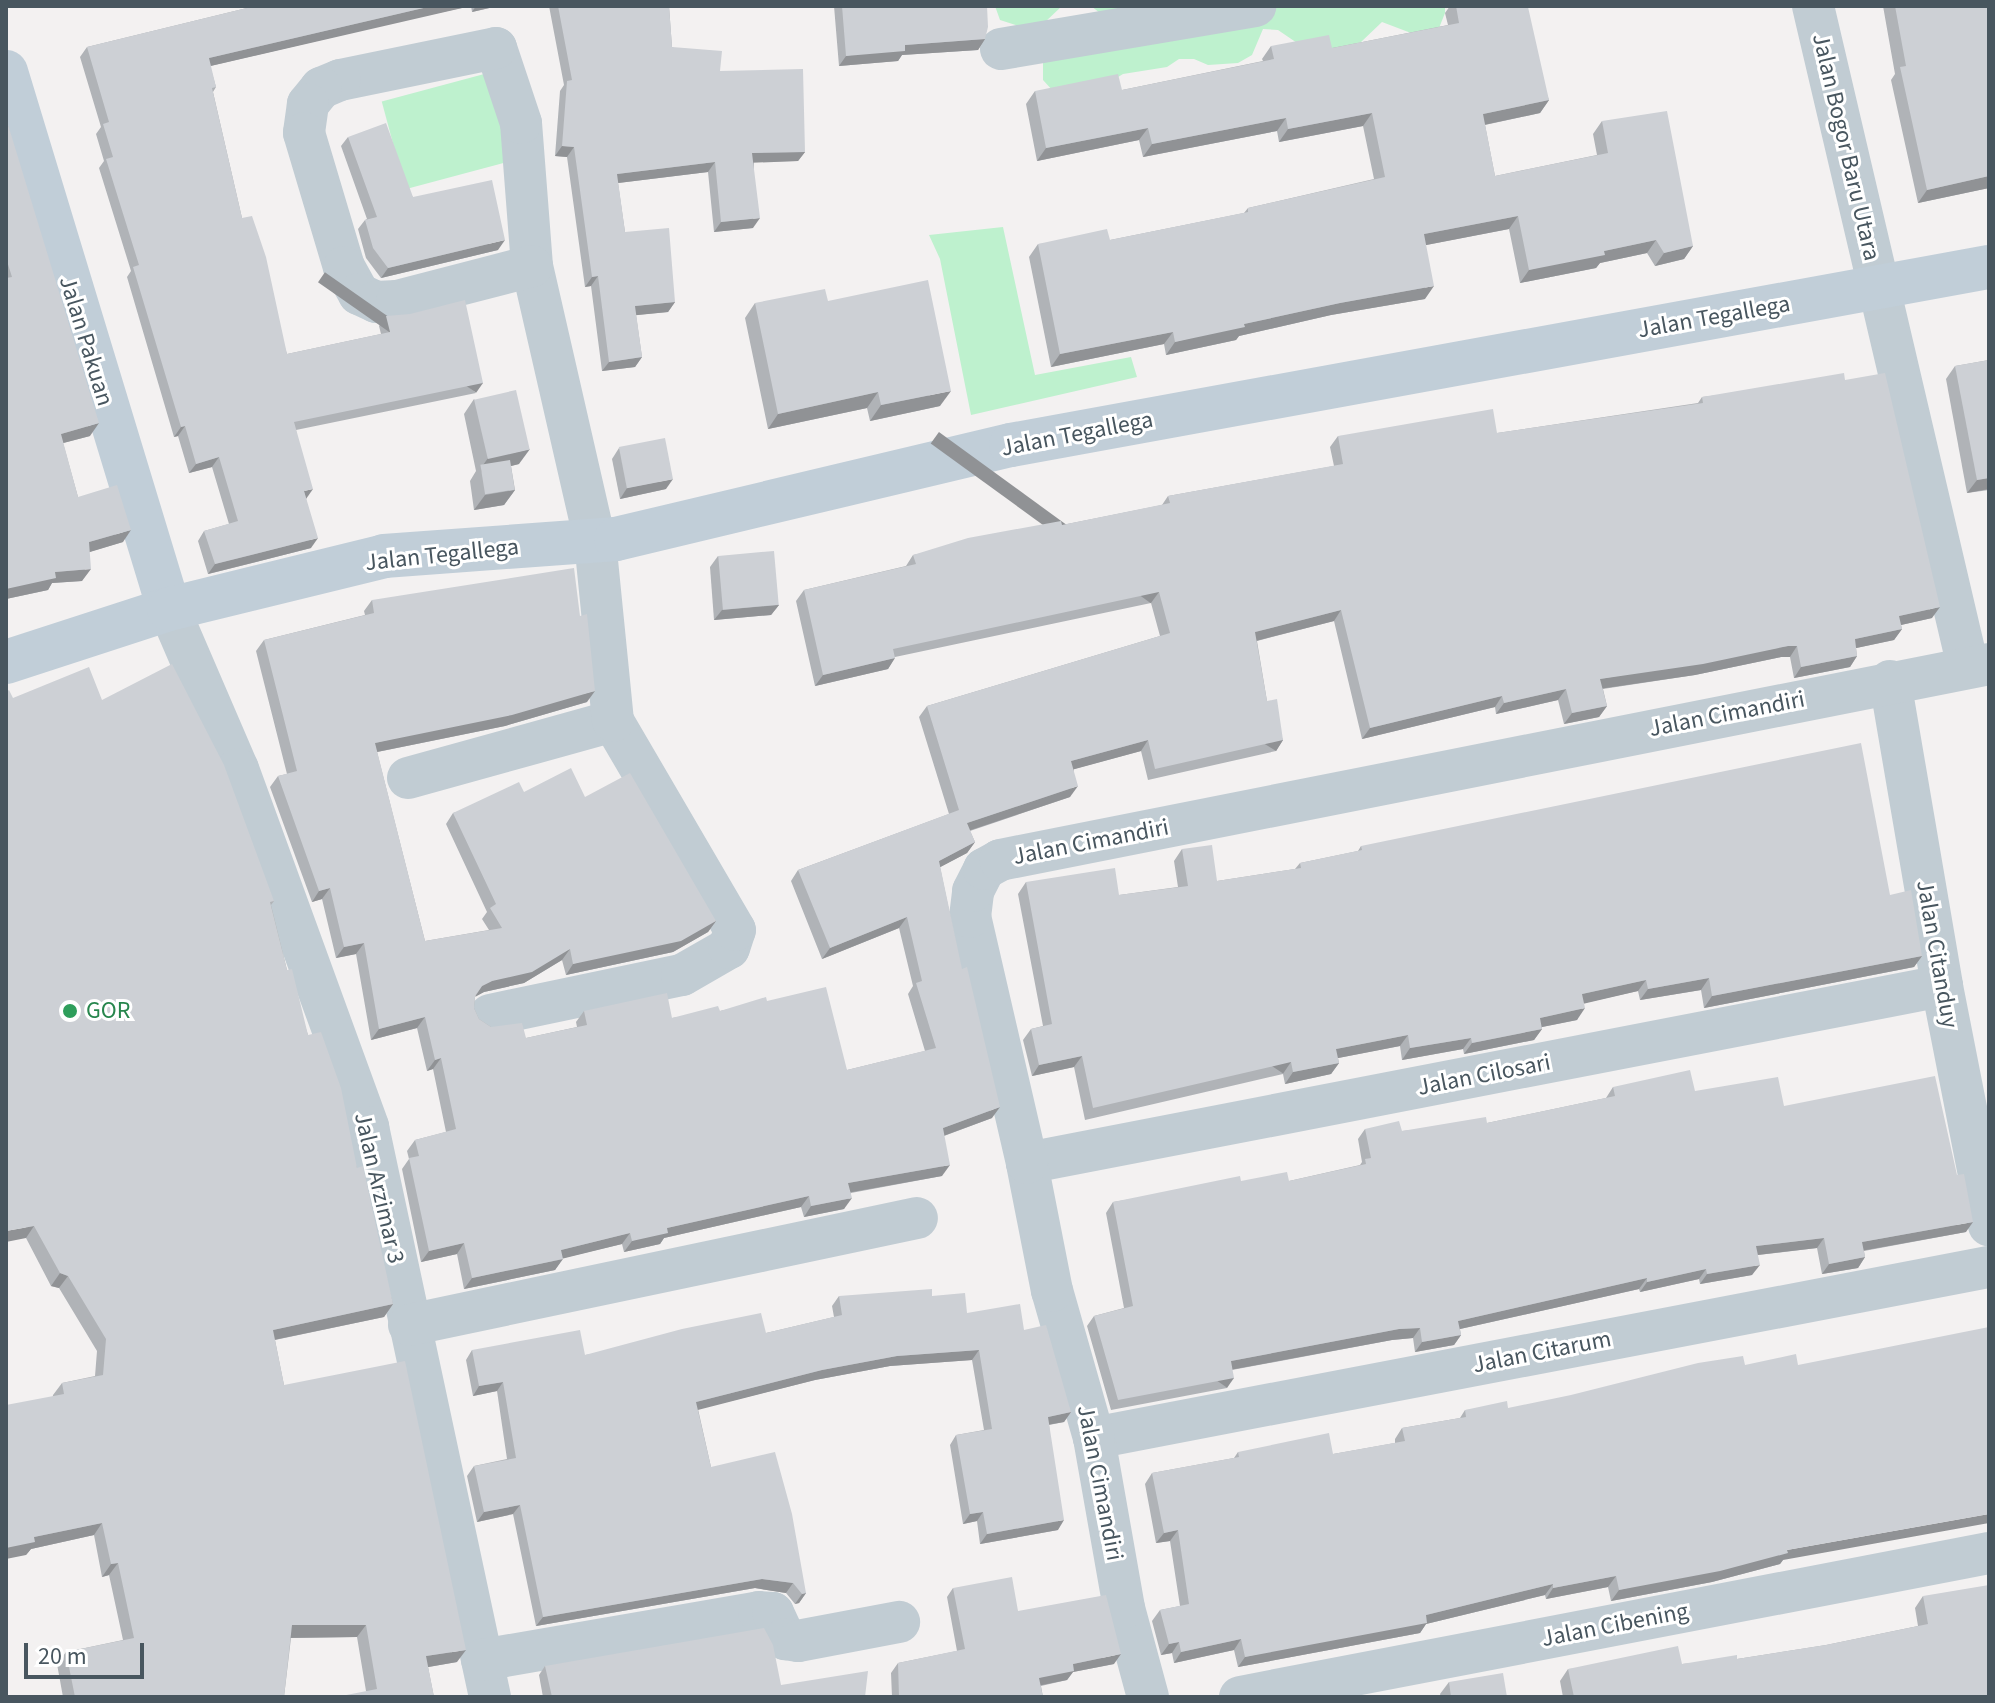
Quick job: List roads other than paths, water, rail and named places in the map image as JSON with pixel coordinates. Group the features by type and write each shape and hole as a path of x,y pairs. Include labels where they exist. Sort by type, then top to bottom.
{"street":[{"path":"1001,49 1255,6"},
{"name":"Jalan Bogor Baru Utara","path":"1813,6 1878,287"},
{"path":"490,1015 566,1002 682,975 729,948 735,930 613,721 606,540 532,266 521,123 496,48 340,80 321,88 308,104 304,133 344,267 359,294 376,302 397,301 532,266"},
{"name":"Jalan Pakuan","path":"6,72 169,609"},
{"name":"Jalan Tegallega","path":"6,662 76,636 169,609 384,556 606,540 1011,445 1989,267"},
{"path":"1878,287 1978,666"},
{"name":"Jalan Arzimar 3","path":"169,609 238,769 368,1127 486,1679"},
{"name":"Jalan Cimandiri","path":"1148,1697 1124,1608 1094,1438 1052,1291 1027,1163 970,917 973,891 984,869 1000,860 1890,681 1978,666"},
{"name":"Jalan Citanduy","path":"1890,681 1942,986 1989,1225"},
{"path":"408,778 613,721"},
{"name":"Jalan Cilosari","path":"1027,1163 1942,986"},
{"path":"409,1325 917,1218"},
{"name":"Jalan Citarum","path":"1094,1438 1989,1267"},
{"name":"Jalan Cibening","path":"1240,1697 1989,1553"},
{"path":"486,1679 759,1612 773,1613 785,1639 798,1641 899,1622"}],"place":[{"name":"GOR","path":"70,1011"}]}
